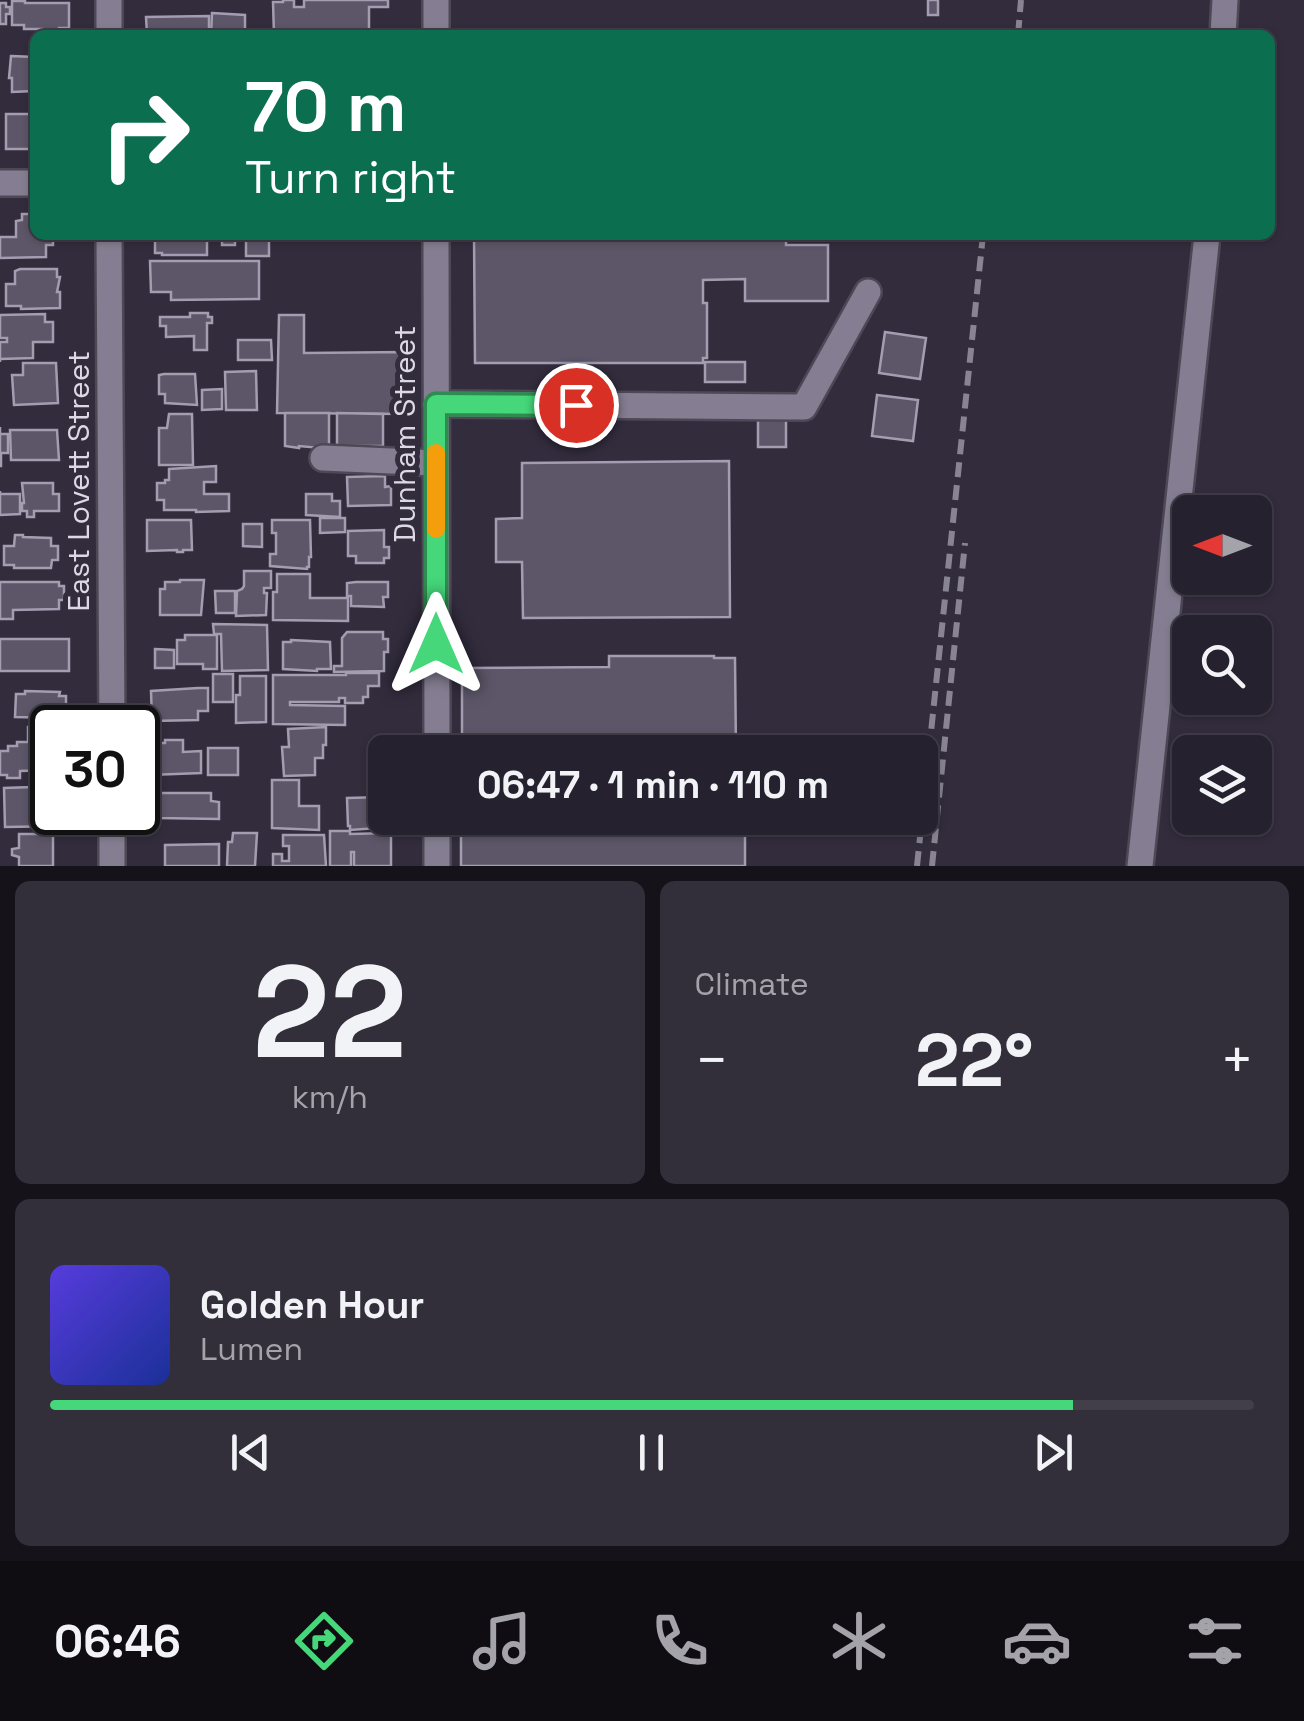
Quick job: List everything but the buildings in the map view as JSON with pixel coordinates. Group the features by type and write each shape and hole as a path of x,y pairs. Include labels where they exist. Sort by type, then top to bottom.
{"street":[{"path":"109,0 109,30"},
{"path":"436,0 436,30"},
{"path":"1223,30 1226,0"},
{"path":"0,183 30,183"},
{"name":"East Lovett Street","path":"109,240 112,705"},
{"name":"Dunham Street","path":"436,240 437,735"},
{"path":"1140,866 1206,240"},
{"path":"436,404 804,407 868,292"},
{"path":"323,458 436,463"},
{"path":"112,835 112,866"},
{"path":"437,835 437,866"}],"railway":[{"path":"1018,30 1021,0"},
{"path":"917,866 982,240"},
{"path":"932,866 965,543"}],"slow traffic":[{"path":"436,453 436,529"}],"route":[{"path":"436,644 436,404 576,405"}]}
